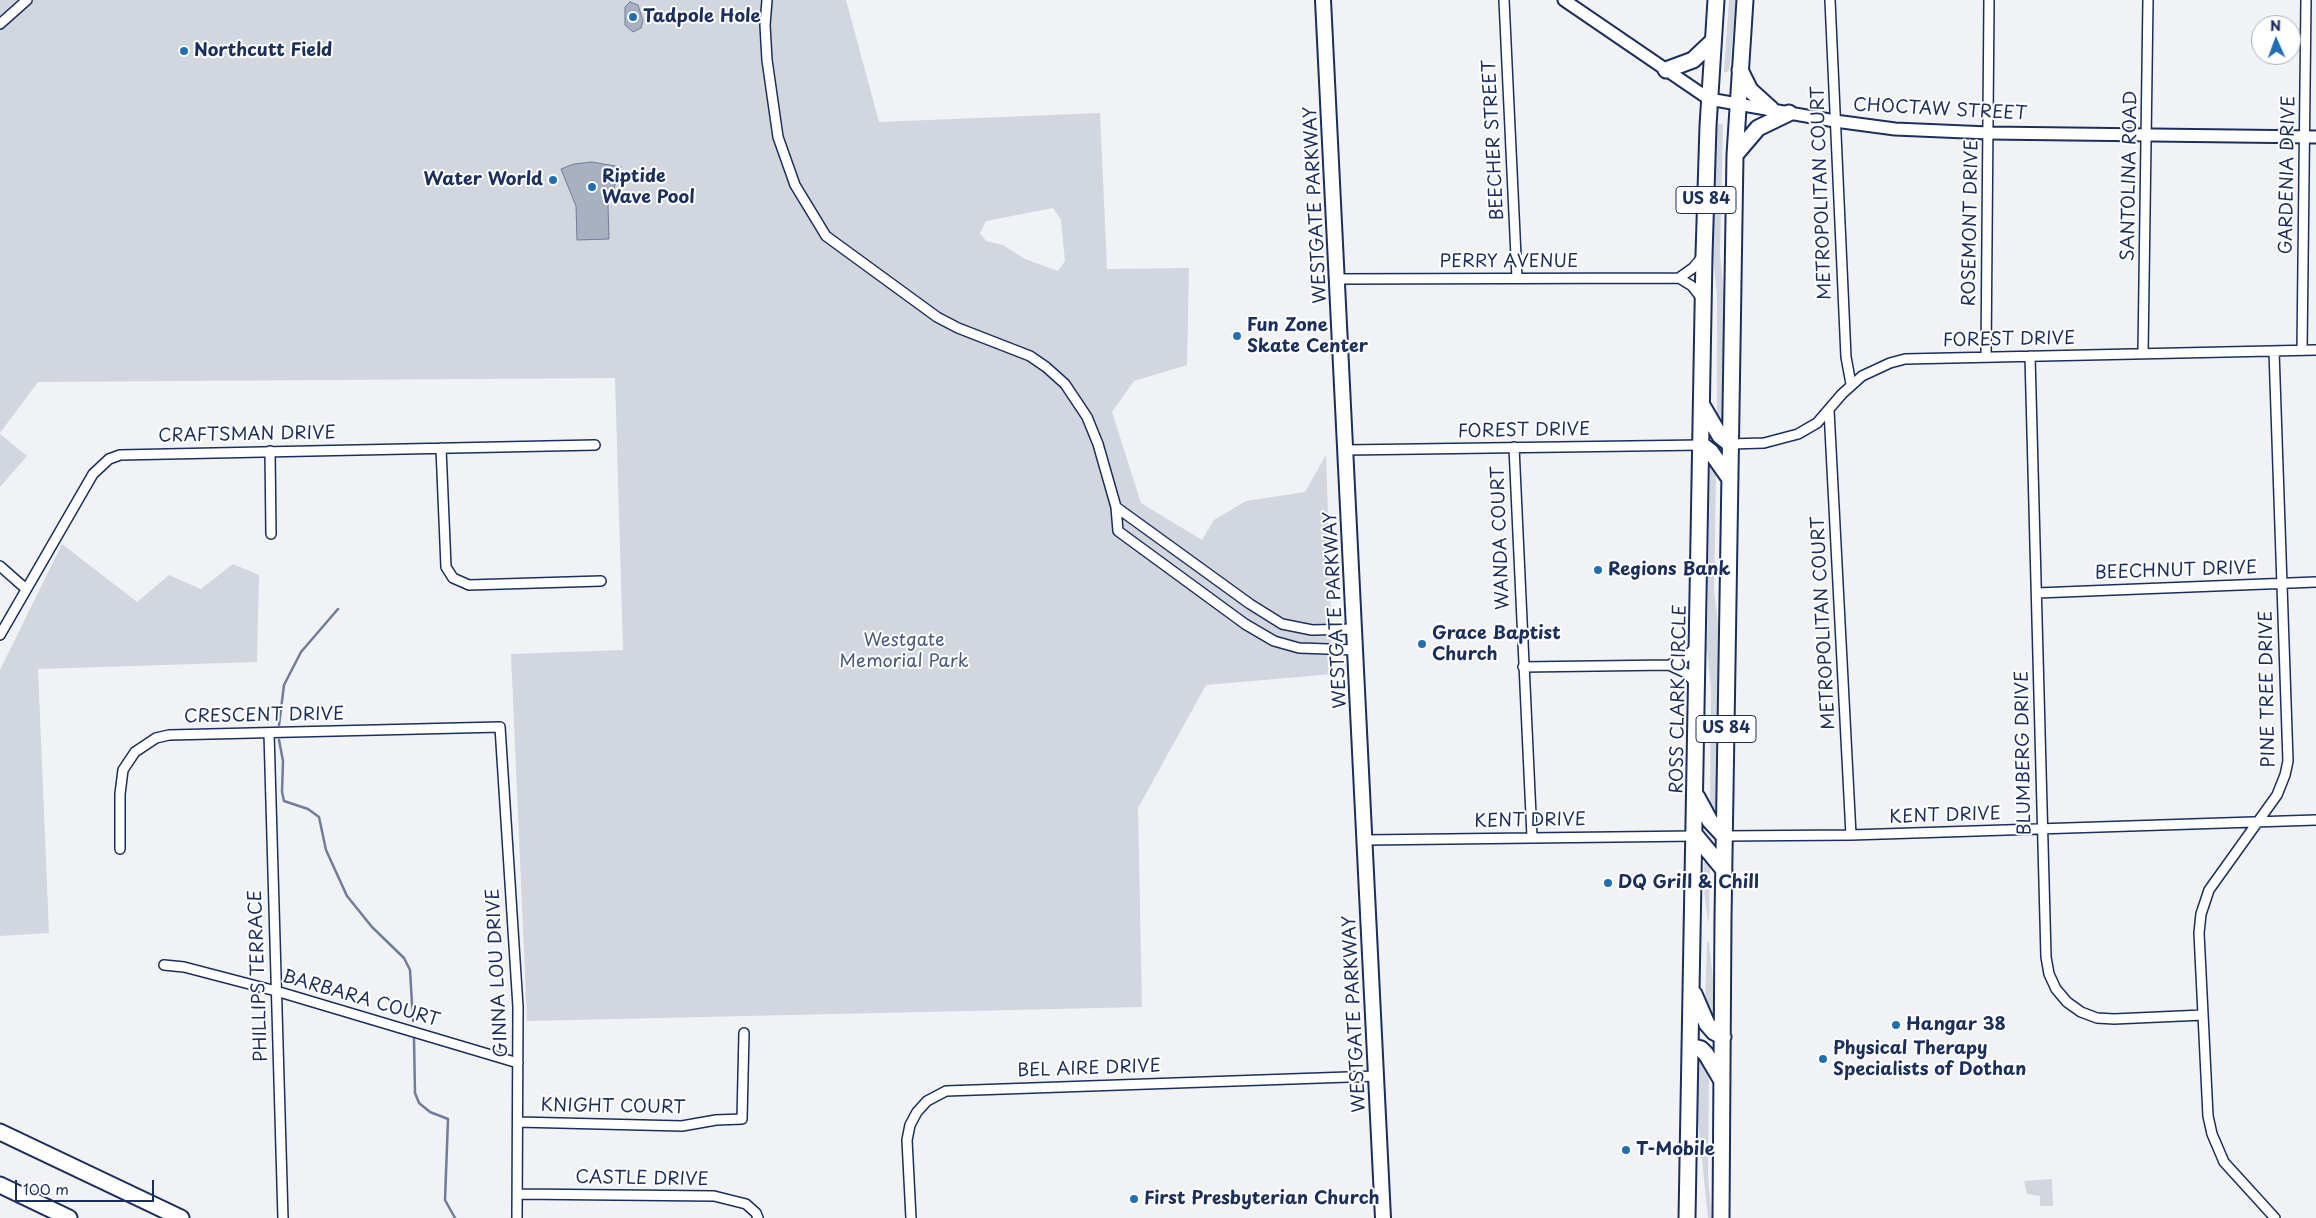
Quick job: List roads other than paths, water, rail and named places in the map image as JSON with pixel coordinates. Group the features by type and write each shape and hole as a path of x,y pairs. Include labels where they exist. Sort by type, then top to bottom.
{"highway":[{"name":"ROSS CLARK CIRCLE","path":"1687,1218 1696,836 1704,255 1709,98 1716,0"},
{"name":"US 84","path":"1721,1218 1724,836 1735,155 1739,68 1745,0"},
{"path":"1666,70 1693,60 1713,41"},
{"path":"1739,68 1750,90 1771,109"},
{"path":"1735,155 1758,128 1789,113"},
{"path":"1702,406 1720,436 1730,444"},
{"path":"1702,445 1711,452 1730,479"},
{"path":"1696,796 1710,821 1724,836"},
{"path":"1696,836 1724,870"},
{"path":"1692,988 1707,1024 1714,1032 1723,1036"},
{"path":"1690,1046 1701,1049 1706,1054 1723,1082"},
{"path":"0,1132 181,1218"},
{"path":"0,1185 69,1218"}],"main road":[{"name":"WESTGATE PARKWAY","path":"1324,0 1383,1218"}],"street":[{"path":"0,24 27,0"},
{"path":"767,0 765,24 767,60 778,136 795,185 818,225 834,242 937,317 958,328 1016,350 1055,374 1071,392 1093,430 1116,507 1118,530 1245,624 1274,641 1299,648 1356,650"},
{"name":"BEECHER STREET","path":"1504,0 1517,278"},
{"name":"CHOCTAW STREET","path":"1564,0 1709,98 1789,113 1895,129 1989,133 2310,137"},
{"name":"METROPOLITAN COURT","path":"1830,0 1846,357 1851,384"},
{"name":"ROSEMONT DRIVE","path":"1986,357 1989,0"},
{"name":"SANTOLINA ROAD","path":"2143,353 2148,0"},
{"name":"GARDENIA DRIVE","path":"2302,350 2310,137 2306,0"},
{"path":"1704,255 1693,268 1679,278 1692,286 1704,301"},
{"name":"PERRY AVENUE","path":"1338,278 1679,278"},
{"name":"FOREST DRIVE","path":"1730,444 1754,444 1785,438 1808,428 1829,410 1851,384 1874,369 1905,360 2316,350"},
{"name":"PINE TREE DRIVE","path":"2274,351 2288,761 2277,795 2213,883 2203,905 2199,933 2208,1116 2214,1142 2224,1162 2275,1218"},
{"name":"BLUMBERG DRIVE","path":"2030,356 2046,957 2052,982 2061,996 2081,1012 2106,1019 2203,1015"},
{"name":"METROPOLITAN COURT","path":"1829,410 1851,835"},
{"name":"CRAFTSMAN DRIVE","path":"0,635 94,474 109,459 132,454 595,445"},
{"name":"FOREST DRIVE","path":"1347,450 1702,445"},
{"name":"WANDA COURT","path":"1514,447 1532,838"},
{"path":"441,448 446,567 453,578 469,584 601,581"},
{"path":"270,451 271,534"},
{"path":"1116,507 1250,604 1282,624 1312,630 1355,629"},
{"path":"0,566 26,589"},
{"name":"BEECHNUT DRIVE","path":"2037,593 2316,582"},
{"path":"1523,667 1669,665 1685,658 1699,643"},
{"path":"1669,665 1686,673 1698,686"},
{"name":"CRESCENT DRIVE","path":"120,849 120,794 123,770 135,752 144,744 169,735 500,727"},
{"name":"GINNA LOU DRIVE","path":"500,727 516,953 518,1063 517,1218"},
{"name":"PHILLIPS TERRACE","path":"269,732 283,1218"},
{"name":"KENT DRIVE","path":"1724,836 2042,830 2316,820"},
{"name":"KENT DRIVE","path":"1366,840 1696,836"},
{"name":"BARBARA COURT","path":"164,965 184,967 276,991 518,1063"},
{"name":"KNIGHT COURT","path":"518,1122 682,1126 716,1120 742,1119 744,1033"},
{"name":"BEL AIRE DRIVE","path":"911,1218 908,1140 910,1125 917,1112 927,1101 946,1091 1377,1076"},
{"name":"CASTLE DRIVE","path":"518,1194 714,1196 746,1204 756,1213 758,1218"}],"water":[{"name":"Tadpole Hole","path":"630,2 638,5 643,21 641,28 633,32 625,25 625,7"},
{"name":"Riptide Wave Pool","path":"592,162 621,167 608,206 609,239 577,240 576,206 561,169 574,164"}],"waterway":[{"path":"279,725 284,685 301,652 338,609"},
{"path":"279,740 283,761 282,792 284,801 308,809 319,817 326,850 347,896 372,927 404,958 410,970 413,1021"},
{"path":"414,1039 415,1093 419,1103 430,1112 448,1119 445,1200 455,1218"}],"place":[{"name":"Tadpole Hole","path":"633,17"},
{"name":"Northcutt Field","path":"184,51"},
{"name":"Water World","path":"553,180"},
{"name":"Riptide Wave Pool","path":"592,187"},
{"name":"Fun Zone Skate Center","path":"1237,336"},
{"name":"Regions Bank","path":"1598,570"},
{"name":"Grace Baptist Church","path":"1422,644"},
{"name":"DQ Grill & Chill","path":"1608,883"},
{"name":"Hangar 38","path":"1896,1025"},
{"name":"Physical Therapy Specialists of Dothan","path":"1823,1059"},
{"name":"T-Mobile","path":"1626,1150"},
{"name":"First Presbyterian Church","path":"1134,1199"}],"park label":[{"name":"Westgate Memorial Park","path":"904,651"}]}
